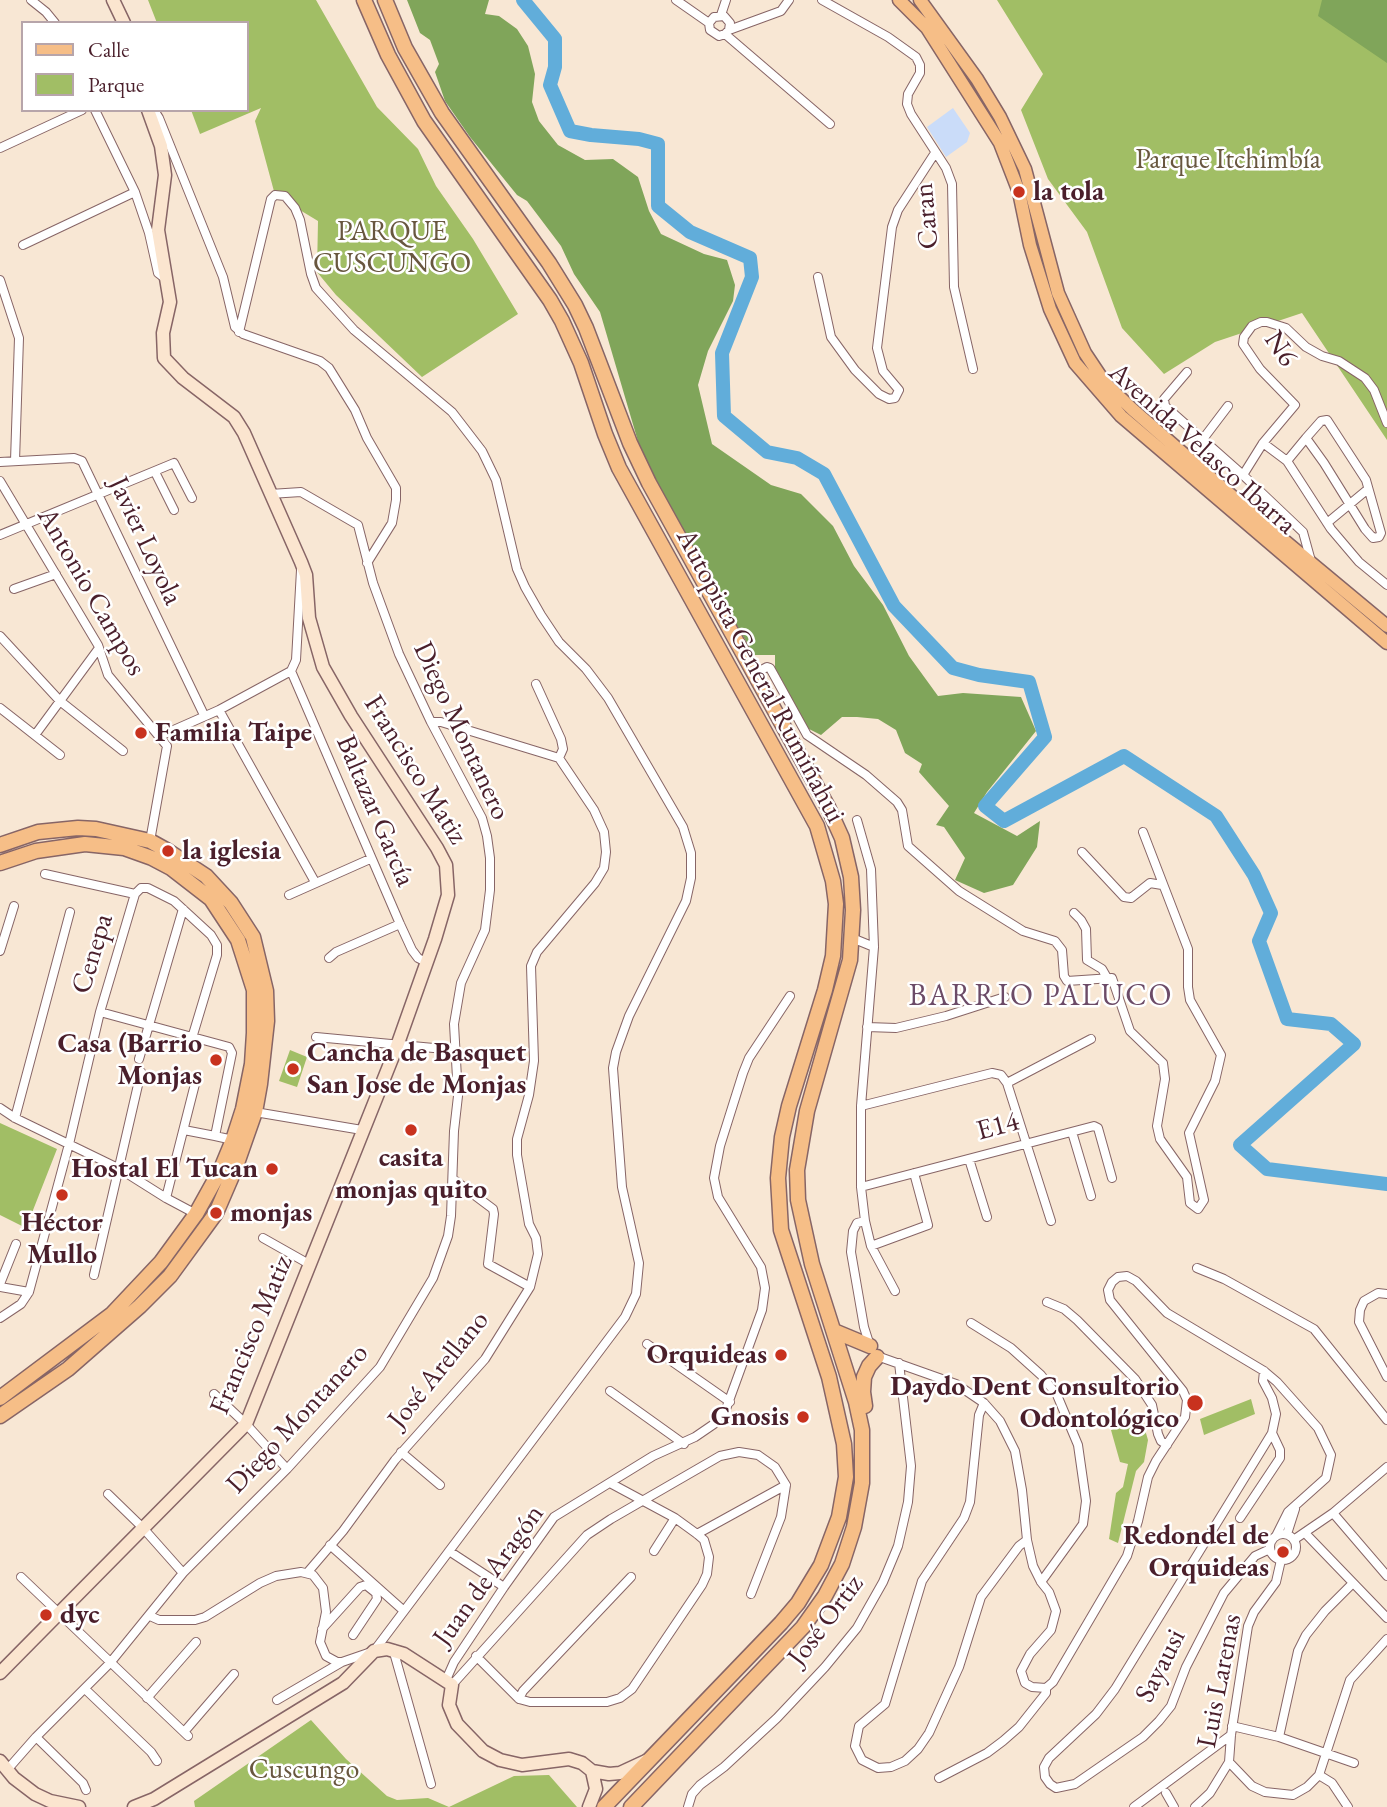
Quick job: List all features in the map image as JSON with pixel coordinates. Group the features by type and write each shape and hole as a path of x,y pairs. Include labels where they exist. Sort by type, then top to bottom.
{"highway":[{"name":"Autopista General Rumiñahui","path":"363,0 388,55 424,121 562,321 581,363 619,468 817,826 833,881 836,904 832,956 825,990 789,1106 782,1137 778,1178 781,1230 829,1377 845,1444 846,1477 839,1517 821,1565 798,1603 604,1807"},
{"name":"Autopista General Rumiñahui","path":"385,0 405,48 442,113 549,263 575,305 630,443 649,483 810,773 842,838 851,877 852,938 842,993 807,1111 797,1170 802,1225 856,1402 862,1430 862,1483 854,1527 842,1564 825,1596 803,1628 631,1807"},
{"path":"0,845 38,832 96,829 150,841 206,876 232,903 253,937 266,991 267,1021 255,1112 216,1213 170,1276 140,1306 68,1369 0,1416"},
{"path":"0,863 36,852 85,844 124,848 152,858 171,868 211,899 237,940 254,990 252,1064 243,1109 221,1169 196,1214 161,1262 112,1314 0,1398"},
{"path":"834,1331 874,1351 863,1383 870,1451 862,1483"}],"main road":[{"name":"Avenida Velasco Ibarra","path":"899,0 927,28 1000,143 1058,293 1086,354 1105,383 1387,626"},
{"name":"Avenida Velasco Ibarra","path":"920,0 958,50 1000,117 1025,169 1031,220 1050,309 1075,363 1131,425 1387,643"}],"street":[{"path":"31,0 53,21"},
{"path":"113,0 123,21"},
{"path":"676,0 709,23 710,30 715,35 781,11 789,0"},
{"path":"709,23 720,15 726,0"},
{"name":"Caran","path":"821,0 878,31 916,57 920,65 920,73 908,94 907,104 946,168 952,184 954,287 973,369"},
{"path":"720,15 728,20 727,32"},
{"path":"727,32 831,124"},
{"path":"0,148 78,112"},
{"path":"96,112 135,192 149,233 158,273 166,279"},
{"name":"Francisco Matiz","path":"0,1673 246,1424 397,1046 448,895 446,865 425,826 351,716 323,667 309,618 306,575 252,451 234,417 183,378 164,358 163,333 170,302 158,230 165,176 164,159 149,112"},
{"path":"154,112 223,276 235,327 239,332 325,364 355,410 397,493 389,529 367,563"},
{"path":"818,277 831,337 855,370 879,394 889,399 895,398 899,390 883,371 877,348 892,227 898,210 935,153"},
{"path":"23,245 135,192"},
{"path":"134,1807 154,1799 342,1683 374,1651 625,1317 636,1294 639,1263 622,1187 613,1068 629,1016 686,901 691,878 691,853 683,827 608,698 592,676 559,642 532,601 517,569 496,480 474,438 435,396 341,317 316,288 300,220 289,200 279,194 271,199 239,332"},
{"path":"0,280 19,338 15,461"},
{"name":"N6","path":"1244,475 1264,443 1295,405 1260,369 1243,344 1244,337 1252,326 1261,322 1267,321 1286,328 1306,347 1339,361 1365,378 1374,390 1387,423"},
{"path":"1187,372 1164,399 1165,406 1244,475 1303,532 1312,563"},
{"path":"1203,439 1228,406"},
{"path":"1287,461 1306,438 1321,421 1327,420 1357,463 1368,489 1381,533 1379,537 1373,538 1306,438"},
{"path":"1264,443 1287,461 1327,523 1359,562 1387,585"},
{"name":"Javier Loyola","path":"0,462 68,458 79,459 85,465 204,715"},
{"path":"0,534 174,463 192,498"},
{"path":"155,472 174,510"},
{"name":"Antonio Campos","path":"0,481 99,648 113,683 160,736"},
{"path":"1327,523 1368,489"},
{"name":"Diego Montanero","path":"4,1765 110,1663 183,1573 288,1469 380,1367 433,1278 448,1236 458,1096 454,1024 461,983 485,930 489,907 490,858 482,818 431,722 399,654 367,563 358,524 301,492 270,494"},
{"path":"150,841 167,751 167,746 160,736 219,710 291,671 296,660 301,562"},
{"path":"14,589 56,574"},
{"path":"1,638 60,701 122,751"},
{"path":"35,735 99,648"},
{"path":"754,674 770,668 807,735 866,775 897,802 902,810 906,842 960,891 1016,927 1055,941 1062,950 1064,976 1067,981 1107,976"},
{"name":"Baltazar García","path":"291,671 400,924 418,958 426,962"},
{"path":"431,722 441,722 559,758 561,739 536,684"},
{"path":"0,708 60,755"},
{"path":"219,710 315,882"},
{"name":"José Arellano","path":"307,1573 401,1452 485,1359 530,1287 538,1254 536,1238 529,1224 517,1155 517,1139 529,1096 534,1061 531,966 537,952 596,883 604,868 606,852 604,832 594,810 559,758"},
{"path":"857,820 871,869 874,947 860,1106 861,1187 865,1221 872,1246 895,1291"},
{"path":"1074,913 1086,929 1087,960 1112,978 1130,1031 1163,1063 1165,1079 1157,1126 1160,1139 1187,1177 1190,1203 1198,1209 1204,1200 1189,1133 1214,1081 1222,1055 1190,1000 1188,949 1143,832"},
{"path":"1082,852 1124,897 1131,898 1148,883 1162,885"},
{"path":"289,895 370,859"},
{"path":"45,874 138,891 148,888 174,901 211,935 217,945 217,954 192,1038"},
{"name":"Cenepa","path":"29,1292 69,1144 100,1012 138,891"},
{"path":"0,951 13,906"},
{"path":"139,1059 183,909"},
{"path":"15,1118 71,912"},
{"path":"329,958 400,924"},
{"path":"852,938 874,947"},
{"name":"Juan de Aragón","path":"449,1683 454,1662 554,1517 653,1456 684,1444 714,1424 730,1402 762,1310 765,1288 761,1267 718,1197 714,1178 720,1146 749,1058 790,996"},
{"path":"867,1027 896,1028 946,1016 1005,996"},
{"path":"100,1012 229,1047 232,1053 215,1136"},
{"path":"316,1037 456,1050"},
{"path":"1007,1083 1091,1039"},
{"path":"94,1275 141,1072"},
{"path":"860,1106 992,1073 1001,1075 1007,1083 1051,1221"},
{"path":"166,1198 196,1080"},
{"path":"0,1108 15,1118 120,1169 196,1214"},
{"path":"255,1112 362,1130"},
{"name":"E14","path":"861,1187 1097,1127 1112,1178"},
{"path":"184,1130 233,1140"},
{"path":"1072,1132 1091,1196"},
{"path":"969,1159 987,1217"},
{"path":"872,1246 928,1225 914,1173"},
{"path":"453,1179 493,1209 488,1264 530,1287"},
{"path":"865,1221 857,1223 853,1231 851,1252 864,1327 874,1351 956,1384 984,1403 1000,1421 1015,1451 1027,1541 1033,1566 1054,1601 1055,1620 1044,1641 1030,1654 1021,1671 1025,1684 1046,1688"},
{"path":"263,1238 309,1264"},
{"path":"0,1318 21,1304 29,1292 0,1286 16,1244"},
{"path":"1197,1268 1224,1279 1314,1329 1387,1420"},
{"path":"939,1778 987,1753 1003,1741 1019,1727 1046,1693 1046,1688 1053,1682 1127,1556 1139,1521 1148,1477 1185,1418 1187,1400 1170,1372 1110,1300 1108,1290 1118,1277 1127,1276 1136,1281 1167,1313 1264,1371 1278,1382 1318,1428 1331,1455 1326,1478 1288,1512 1270,1544 1272,1555 1281,1560 1290,1559 1296,1552 1291,1537 1296,1506"},
{"path":"1387,1294 1378,1293 1364,1301 1359,1322 1387,1377"},
{"path":"1047,1301 1064,1309 1077,1320 1135,1379 1152,1405 1158,1434 1167,1445"},
{"path":"971,1323 1011,1348 1041,1375 1057,1395 1077,1445 1086,1501 1083,1524 1041,1581"},
{"path":"647,1344 730,1402"},
{"name":"José Ortiz","path":"688,1807 692,1794 700,1785 777,1718 825,1667 857,1628 883,1582 898,1546 908,1502 911,1466 899,1363"},
{"path":"1240,1518 1280,1458 1280,1450 1272,1433 1276,1414 1272,1398 1263,1381 1264,1371"},
{"path":"610,1391 684,1444"},
{"path":"214,1394 288,1469"},
{"path":"984,1403 979,1415 970,1502 964,1518 922,1581 885,1704 859,1726 855,1746 862,1760 878,1768 891,1767 905,1761 918,1749 929,1733 959,1667 981,1597 1020,1546 1027,1541"},
{"name":"Sayausi","path":"1270,1549 1255,1556 1224,1592 1186,1667 1171,1706 1143,1737 1075,1784 1056,1788 1050,1784 1045,1777 1044,1767 1049,1758 1096,1714 1115,1689 1272,1433"},
{"path":"401,1452 440,1485"},
{"path":"648,1760 613,1774 592,1771 582,1763 569,1759 522,1765 508,1763 491,1756 457,1724 449,1705 449,1683 587,1535 720,1455 739,1452 758,1455 775,1467 786,1485 781,1517 751,1594"},
{"path":"1276,1536 1291,1537 1306,1533 1387,1466"},
{"path":"477,1656 519,1699 530,1702 600,1702 620,1698 632,1689 702,1585 707,1574 709,1551 704,1540 675,1518 610,1483"},
{"path":"697,1534 786,1485"},
{"path":"108,1494 183,1573"},
{"path":"1333,1513 1387,1576"},
{"path":"654,1551 675,1518"},
{"path":"1306,1533 1387,1618"},
{"path":"330,1545 404,1611"},
{"path":"449,1551 504,1587"},
{"name":"Luis Larenas","path":"1195,1807 1210,1793 1229,1762 1248,1626 1254,1612 1276,1582 1281,1560"},
{"path":"150,1616 159,1620 195,1620 205,1617 268,1579 307,1573 313,1575 323,1588 326,1612 320,1631 320,1643 326,1656 342,1662"},
{"path":"21,1577 186,1734 234,1674"},
{"path":"519,1699 523,1691 631,1577"},
{"path":"1279,1737 1298,1651 1306,1635 1325,1611 1353,1583"},
{"path":"320,1631 360,1587 366,1585 376,1593 377,1600 353,1635"},
{"path":"1229,1762 1252,1786 1265,1792 1293,1795 1307,1787 1319,1774 1350,1680 1387,1639"},
{"path":"147,1698 197,1642"},
{"path":"277,1700 342,1662 374,1651 393,1650 449,1683"},
{"path":"393,1650 431,1784"},
{"path":"85,1689 151,1752 157,1761"},
{"path":"1134,1807 1232,1731 1279,1737 1354,1763"},
{"path":"36,1737 83,1783 86,1790"},
{"path":"4,1765 24,1787 35,1794 50,1801 79,1807"},
{"path":"589,1807 596,1788 592,1771"},
{"path":"1319,1774 1332,1783 1348,1807"},
{"path":"1166,1793 1174,1807"}],"shaded area":[{"path":"953,108 970,133 967,142 946,157 927,127"}],"green space":[{"name":"PARQUE CUSCUNGO","path":"148,0 316,0 377,107 418,149 436,186 473,239 518,314 422,377 336,295 317,272 318,221 275,195 255,121 261,108 200,134 192,112 248,112 248,21 156,21"},
{"path":"407,0 489,0 485,14 499,16 517,29 528,46 535,74 532,102 539,121 558,145 585,160 613,159 638,177 649,211 661,234 704,254 727,260 735,285 733,301 708,351 698,385 712,444 771,485 801,494 833,526 854,566 883,605 909,656 938,696 963,693 1021,697 1036,731 987,792 974,813 1017,836 1040,821 1037,847 1013,885 984,893 955,880 965,858 944,827 936,825 949,806 919,772 922,764 905,753 896,730 878,719 857,717 842,717 821,735 807,728 775,670 775,655 754,655 642,455 600,312 574,274 561,246 527,201 517,195 470,137 445,101 435,72 439,64 430,40 420,33"},
{"name":"Parque Itchimbía","path":"997,0 1387,0 1387,440 1302,313 1215,342 1164,374 1122,328 1087,232 1048,179 1021,110 1043,74"},
{"path":"1322,0 1387,0 1387,63 1318,16"},
{"name":"Cancha de Basquet San Jose de Monjas","path":"290,1050 307,1057 297,1087 279,1081"},
{"path":"0,1123 57,1149 26,1228 0,1215"},
{"path":"1251,1399 1255,1414 1204,1435 1200,1419"},
{"path":"1141,1416 1148,1440 1144,1462 1136,1471 1118,1543 1109,1539 1116,1493 1123,1487 1128,1464 1120,1462 1111,1430"},
{"name":"Cuscungo","path":"311,1720 346,1759 387,1796 397,1800 428,1798 449,1807 195,1807 194,1801"},
{"path":"549,1775 577,1807 449,1807 514,1776"}],"waterway":[{"path":"523,0 555,39 555,67 550,85 570,131 639,139 658,144 658,206 690,232 750,258 752,277 722,353 724,416 767,452 797,458 824,474 894,606 953,668 979,675 1029,682 1045,737 985,806 1004,821 1124,756 1216,816 1254,875 1271,913 1259,941 1287,1019 1331,1024 1354,1044 1240,1145 1267,1169 1387,1184"}],"place":[{"name":"la tola","path":"1019,192"},
{"name":"Familia Taipe","path":"141,733"},
{"name":"la iglesia","path":"168,851"},
{"name":"Casa (Barrio Monjas","path":"216,1060"},
{"name":"Cancha de Basquet San Jose de Monjas","path":"293,1069"},
{"name":"casita monjas quito","path":"411,1130"},
{"name":"Hostal El Tucan","path":"272,1169"},
{"name":"Héctor Mullo","path":"62,1195"},
{"name":"monjas","path":"216,1213"},
{"name":"Orquideas","path":"781,1355"},
{"name":"Daydo Dent Consultorio Odontológico","path":"1195,1403"},
{"name":"Gnosis","path":"803,1417"},
{"name":"Redondel de Orquideas","path":"1283,1552"},
{"name":"dyc","path":"46,1615"}],"district":[{"name":"BARRIO PALUCO","path":"1041,997"}]}
